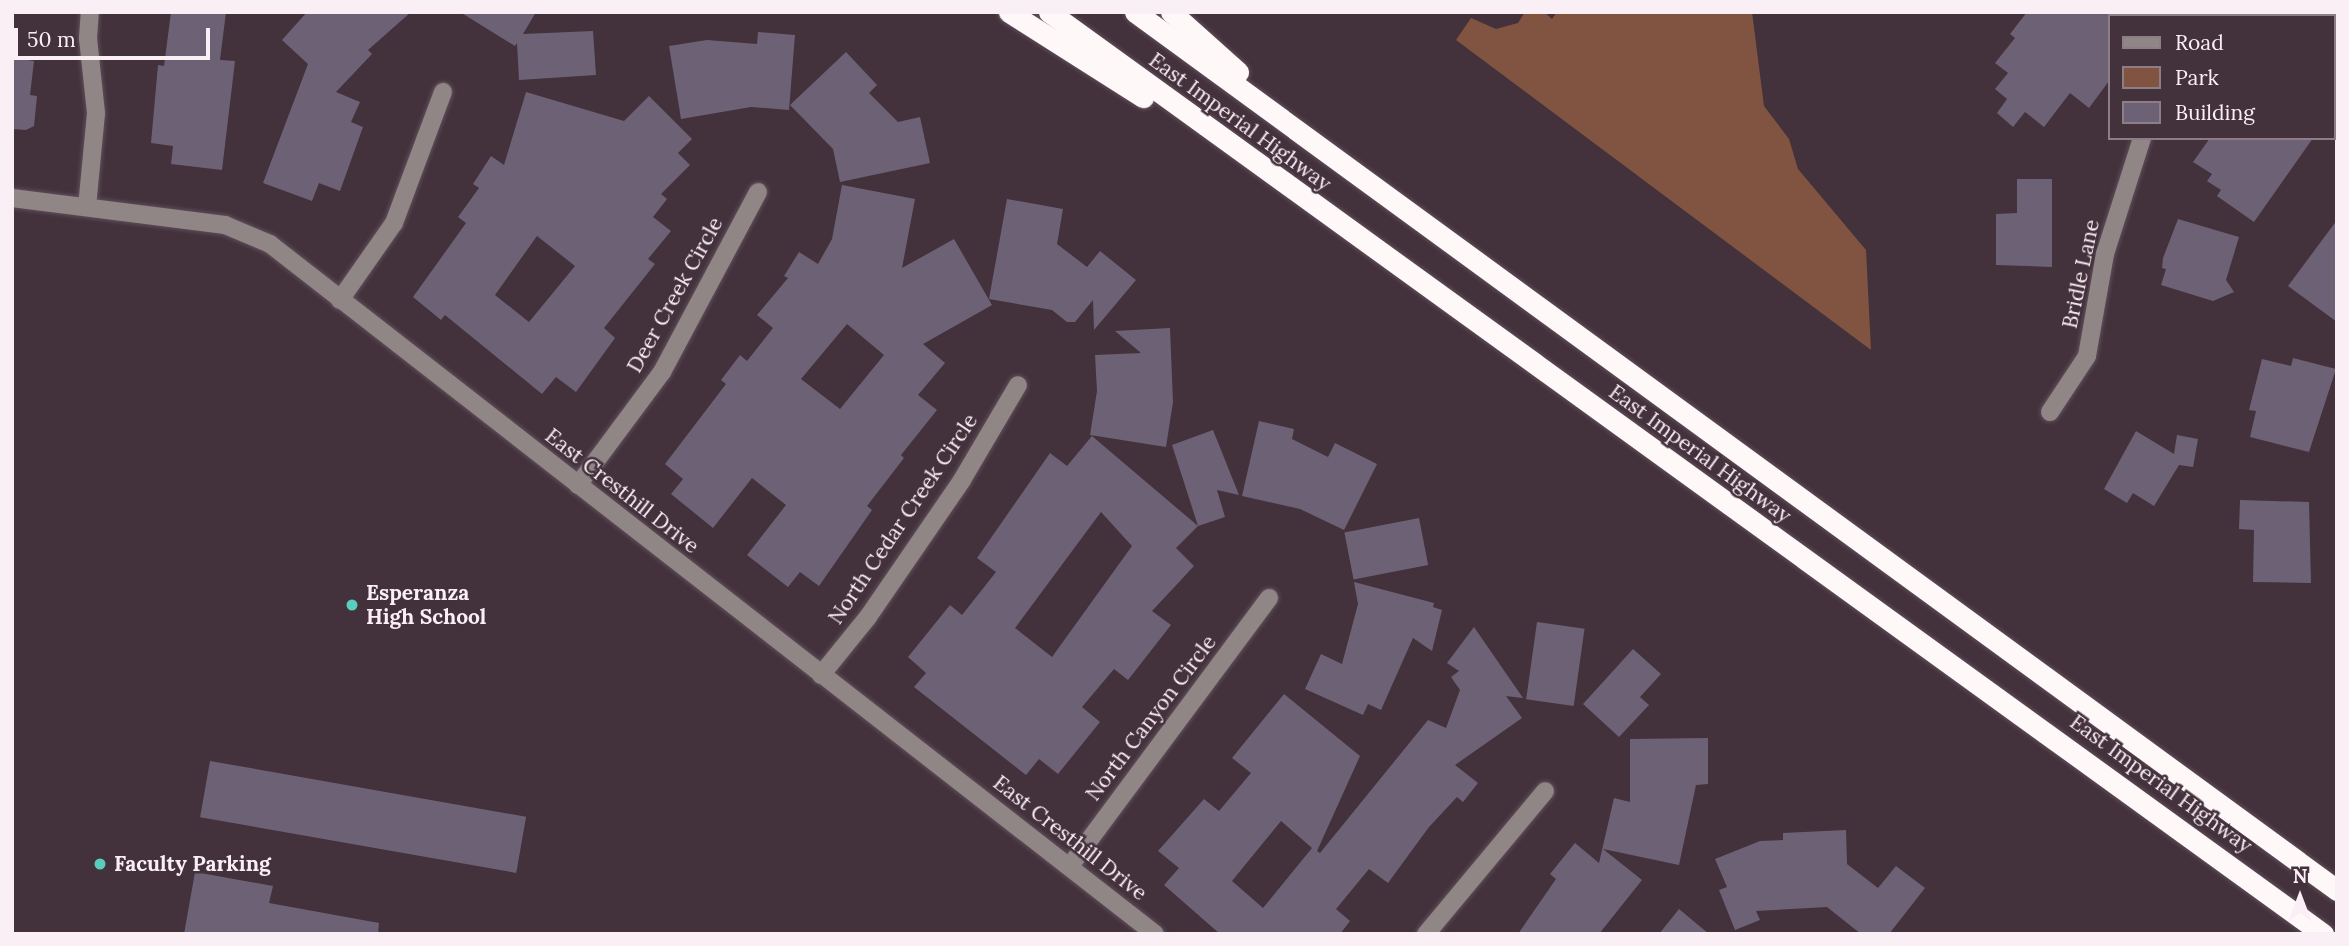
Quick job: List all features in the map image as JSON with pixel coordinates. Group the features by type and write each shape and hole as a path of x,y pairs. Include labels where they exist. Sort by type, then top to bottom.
{"highway":[{"path":"1009,12 1305,200"},
{"name":"East Imperial Highway","path":"1049,12 1305,200 2102,770 2323,934"},
{"name":"East Imperial Highway","path":"1135,12 2337,890"},
{"path":"1171,12 1325,150"}],"street":[{"path":"87,207 96,113 88,38 90,12"},
{"path":"340,300 394,223 443,92"},
{"name":"Bridle Lane","path":"2050,412 2087,356 2105,254 2142,140"},
{"name":"Deer Creek Circle","path":"578,485 662,372 758,192"},
{"name":"East Cresthill Drive","path":"12,198 225,225 270,244 1154,934"},
{"name":"North Cedar Creek Circle","path":"821,675 868,617 954,492 1018,385"},
{"name":"North Canyon Circle","path":"1070,866 1269,598"},
{"path":"1426,934 1545,792"}],"green space":[{"path":"1525,12 1544,12 1552,19 1557,12 1752,12 1764,106 1789,139 1798,169 1866,250 1871,350 1456,40 1471,18 1496,29 1518,23"}],"building":[{"path":"171,12 226,12 220,60 235,61 222,170 171,164 173,146 151,143 158,65 164,66"},
{"path":"307,12 411,12 368,50 372,54 336,92 360,102 351,122 363,127 340,191 319,183 312,201 263,183 308,64 282,40"},
{"path":"460,12 536,12 523,34 593,31 596,75 519,80 517,43 515,46"},
{"path":"2027,12 2109,12 2108,82 2089,108 2070,93 2044,127 2025,112 2013,127 1997,113 2007,99 1995,89 2008,73 1995,63 2015,38 2010,34"},
{"path":"758,32 795,35 789,110 751,107 681,119 669,46 707,40 757,44"},
{"path":"846,52 877,85 869,93 898,122 920,117 930,163 840,182 833,149 790,105"},
{"path":"12,58 34,61 30,95 37,96 34,126 26,130 12,129"},
{"path":"526,92 624,121 649,96 692,139 678,153 690,165 661,194 667,199 653,217 671,231 648,259 655,264 604,328 615,338 576,392 556,377 542,394 445,315 441,320 413,297 466,223 458,217 479,188 473,184 491,156 504,165","holes":["537,236 575,266 529,322 495,295"]},
{"path":"2209,140 2312,140 2254,222 2217,196 2221,190 2207,181 2212,174 2193,162"},
{"path":"2017,179 2052,179 2052,267 1996,265 1996,214 2017,213"},
{"path":"842,185 915,199 902,268 954,239 992,305 923,344 945,363 918,395 937,410 901,455 904,458 867,506 872,510 819,586 800,572 788,587 747,555 786,505 752,478 713,528 671,494 683,479 665,464 726,384 721,380 740,355 747,361 773,328 757,315 788,278 784,276 799,252 818,264 832,239","holes":["847,324 884,355 840,409 801,379"]},
{"path":"1007,199 1063,209 1057,244 1087,267 1100,251 1136,280 1094,330 1093,300 1075,322 1067,322 1052,310 989,299"},
{"path":"2178,219 2239,237 2226,280 2234,292 2213,301 2161,285 2166,269 2162,268 2163,258"},
{"path":"2337,220 2337,322 2288,286"},
{"path":"1170,328 1173,402 1166,447 1090,435 1097,391 1095,355 1141,353 1115,331"},
{"path":"2293,358 2336,369 2309,452 2250,437 2256,411 2249,410 2262,359 2291,366"},
{"path":"1259,421 1294,429 1292,439 1328,457 1335,443 1377,464 1344,530 1300,509 1242,496"},
{"path":"1213,430 1239,495 1217,490 1225,517 1198,526 1172,445"},
{"path":"2136,431 2174,454 2177,435 2198,439 2193,467 2179,465 2154,506 2133,493 2127,503 2104,489"},
{"path":"1092,436 1198,526 1176,548 1194,566 1152,611 1171,625 1128,680 1114,669 1082,707 1100,722 1058,774 1039,759 1026,775 914,687 926,673 908,657 950,605 962,615 996,572 977,558 1050,453 1067,466","holes":["1101,512 1132,546 1052,657 1015,628"]},
{"path":"2240,500 2309,502 2311,583 2253,582 2254,530 2239,529"},
{"path":"1419,518 1428,565 1354,580 1344,533"},
{"path":"1354,582 1434,603 1433,607 1442,610 1432,651 1413,638 1381,710 1368,704 1363,715 1305,689 1321,654 1342,664 1358,604"},
{"path":"1537,622 1585,629 1574,706 1526,699"},
{"path":"1474,627 1523,698 1506,696 1522,718 1455,765 1478,783 1463,802 1457,797 1429,827 1388,883 1369,869 1336,909 1350,921 1340,934 1220,934 1164,885 1179,868 1158,851 1204,799 1219,811 1251,773 1232,758 1284,694 1360,756 1317,851 1320,853 1428,720 1446,728 1460,690 1451,677 1459,671 1447,663","holes":["1281,821 1312,848 1263,908 1232,881"]},
{"path":"1633,649 1661,674 1640,697 1649,705 1619,737 1583,704"},
{"path":"1708,738 1708,784 1696,785 1679,865 1603,849 1642,880 1599,934 1518,934 1556,879 1550,874 1575,843 1599,863 1614,798 1630,802 1630,739"},
{"path":"210,761 526,817 516,873 200,817"},
{"path":"1846,830 1847,864 1878,888 1896,866 1925,888 1889,934 1861,934 1827,907 1756,911 1760,920 1735,930 1719,890 1727,887 1715,859 1760,841 1783,840 1783,833"},
{"path":"195,872 273,886 269,903 379,923 378,934 184,934"},
{"path":"1679,909 1709,934 1659,934"}],"place":[{"name":"Esperanza High School","path":"352,605"},
{"name":"Faculty Parking","path":"100,864"}]}
